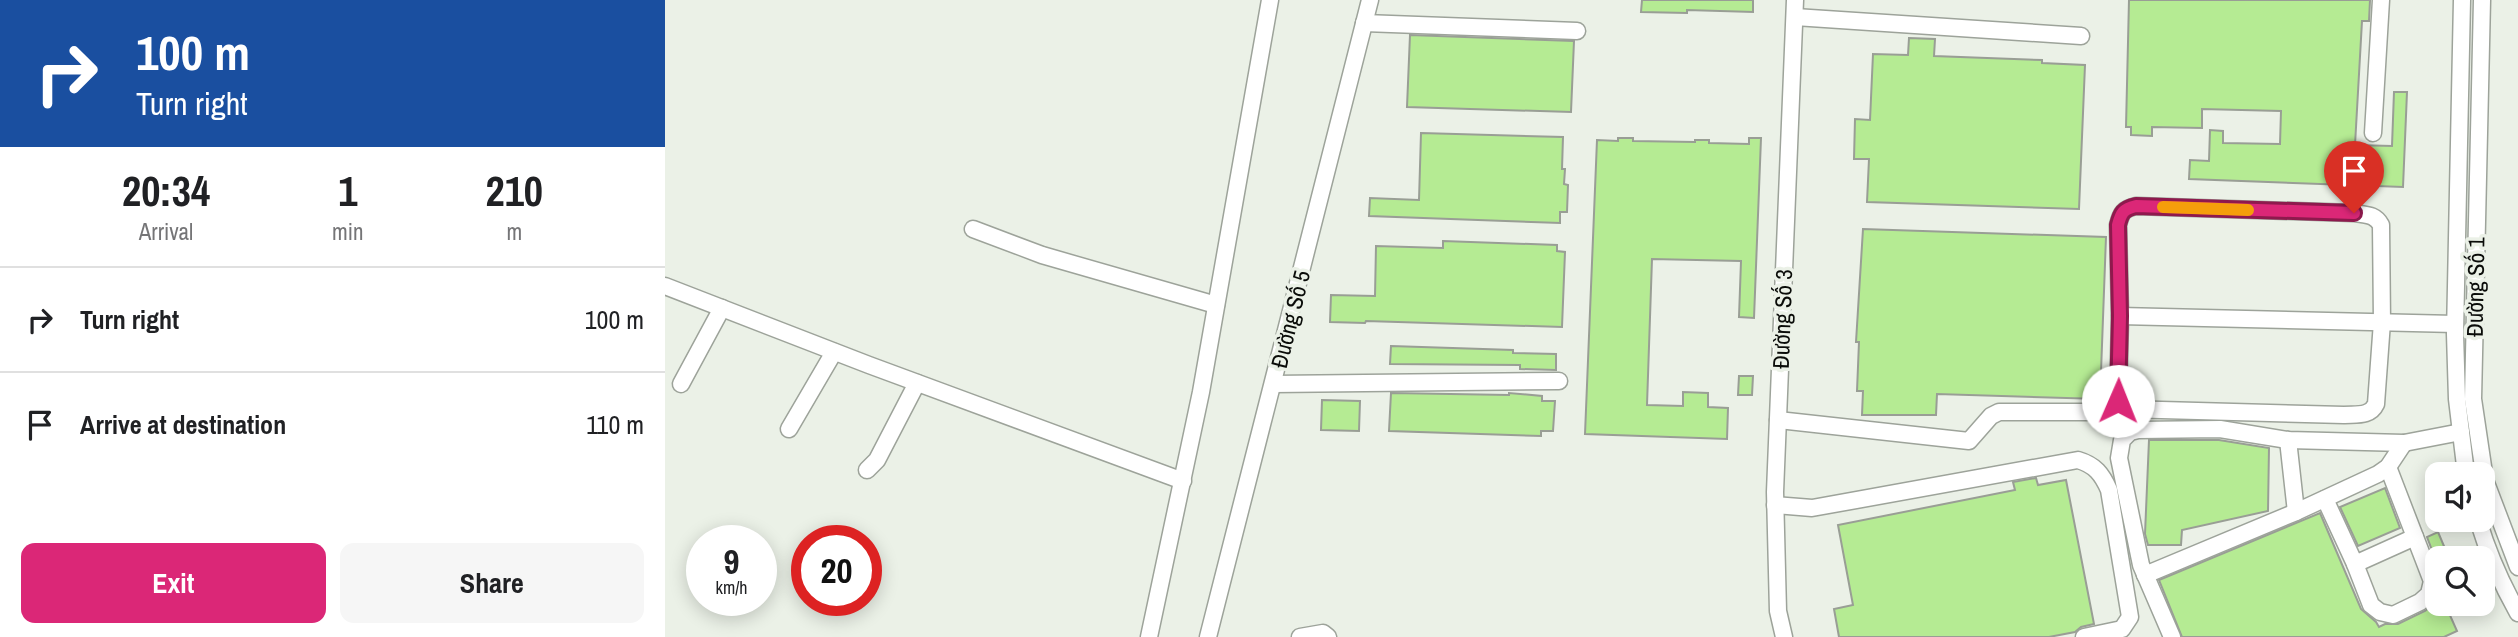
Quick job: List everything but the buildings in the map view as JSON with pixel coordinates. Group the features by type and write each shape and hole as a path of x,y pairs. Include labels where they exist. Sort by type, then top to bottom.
{"street":[{"path":"1149,637 1183,481 1270,0"},
{"name":"Đường Số 5","path":"1208,637 1370,0"},
{"name":"Đường Số 3","path":"1784,637 1778,611 1775,505 1795,0"},
{"path":"2373,133 2381,0"},
{"name":"Đường Số 1","path":"2462,0 2455,324 2457,399 2465,462"},
{"name":"Đường Số 1","path":"2482,0 2473,399 2485,480 2518,566"},
{"path":"1794,17 2081,36"},
{"path":"1364,23 1577,31"},
{"path":"2136,206 2354,213 2373,216 2381,225 2382,322 2376,404 2367,414 2125,409 2118,401 2120,316 2118,225 2120,213 2126,208 2136,206"},
{"path":"973,229 1085,268 1216,305"},
{"path":"665,286 834,352 1183,481"},
{"path":"681,384 722,308"},
{"path":"2120,316 2455,324"},
{"path":"789,429 834,352"},
{"path":"1273,384 1559,381"},
{"path":"867,470 877,460 917,383"},
{"path":"1778,420 1969,441 1991,416 1999,412 2088,412"},
{"path":"2172,637 2141,565 2119,458 2122,440 2130,432 2206,429 2288,440 2404,443 2461,432"},
{"path":"2288,440 2297,512"},
{"path":"2145,575 2297,512 2378,474 2388,467 2404,443"},
{"path":"1775,505 1797,509 1812,508 2078,460 2089,463 2104,479 2109,490 2130,617 2122,629 2084,637"},
{"path":"2325,499 2371,605 2380,612 2393,615 2420,602 2429,594 2432,581 2388,467"},
{"path":"2482,532 2498,576 2518,613"},
{"path":"2355,564 2415,537"},
{"path":"1300,637 1323,633 1328,637"}],"slow traffic":[{"path":"2163,207 2248,210"}],"route":[{"path":"2118,401 2118,225 2120,213 2126,208 2136,206 2354,213"}]}
